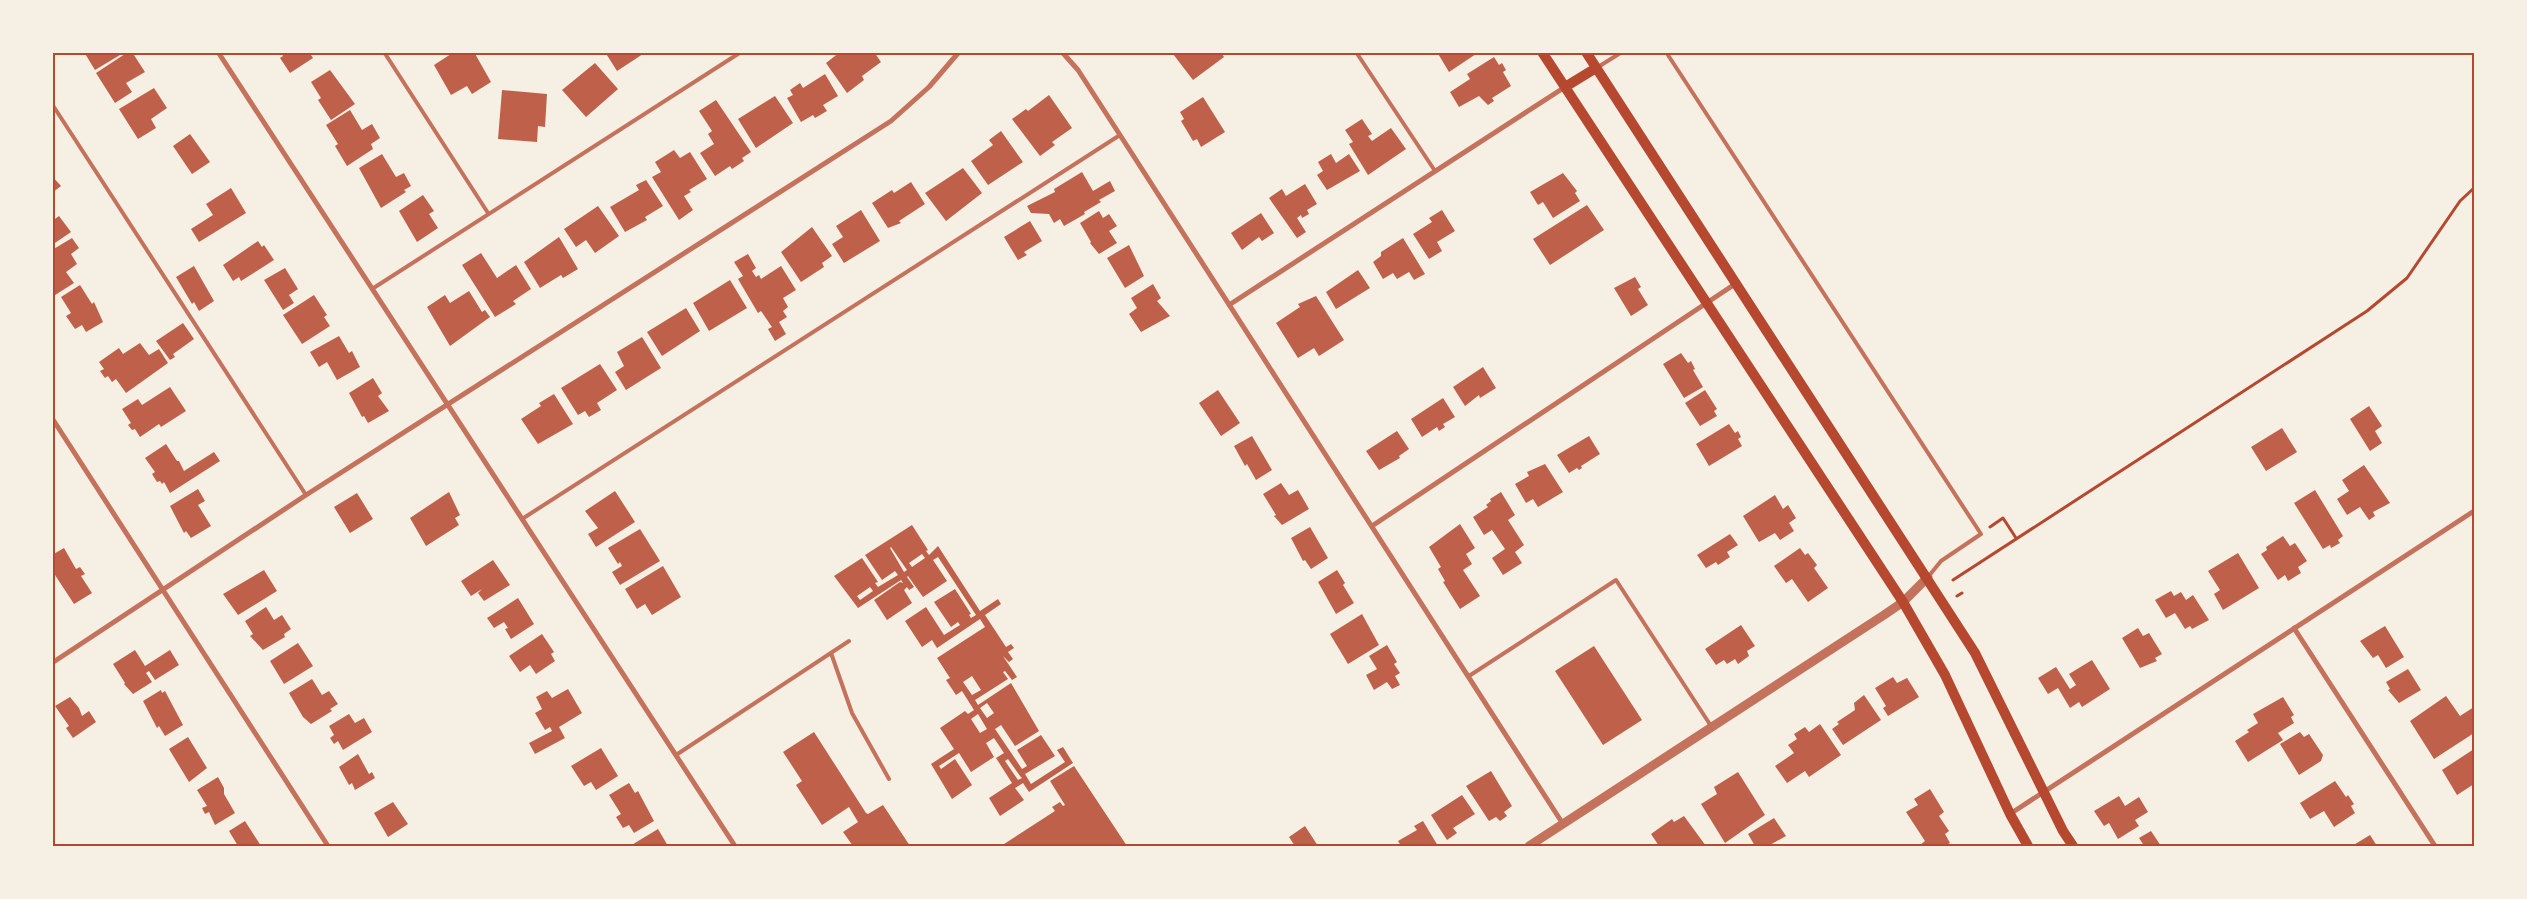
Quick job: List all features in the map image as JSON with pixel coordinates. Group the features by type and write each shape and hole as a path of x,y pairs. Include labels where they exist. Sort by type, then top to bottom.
{"main road":[{"path":"1542,52 1902,602 1945,675 2010,814 2028,846"},
{"path":"1586,52 1735,284 1928,577 1975,653 2063,832 2073,846"},
{"path":"1565,87 1596,68"}],"street":[{"path":"218,52 735,846"},
{"path":"52,664 306,496 891,121 929,87 959,52"},
{"path":"1062,52 1078,70 1120,134 1563,824"},
{"path":"1229,305 1565,87"},
{"path":"1372,526 1708,304 1735,284"},
{"path":"52,418 328,846"},
{"path":"2010,814 2044,790 2474,511"},
{"path":"1529,846 1902,602 1928,577"},
{"path":"2294,628 2435,846"}],"lane":[{"path":"384,52 488,213"},
{"path":"372,289 741,52"},
{"path":"1356,52 1435,172"},
{"path":"1596,68 1622,52"},
{"path":"1666,52 1980,534 1941,561 1928,577"},
{"path":"52,104 306,496"},
{"path":"522,519 1120,134"},
{"path":"1469,676 1616,580 1712,727"},
{"path":"676,755 849,642"},
{"path":"831,654 852,713 889,779"}],"path":[{"path":"1953,580 2367,311 2408,278 2460,201 2474,188"},
{"path":"1980,534 2003,518 2016,538"},
{"path":"1957,596 1962,593"}],"building":[{"path":"84,52 118,52 120,55 95,70"},
{"path":"128,52 132,52 145,72 126,83 132,92 115,103 96,73"},
{"path":"281,52 309,52 313,58 290,73 280,58 283,56"},
{"path":"454,52 474,52 491,82 472,94 467,86 451,95 434,65"},
{"path":"605,52 646,52 617,71"},
{"path":"840,52 846,55 849,52 874,52 881,62 862,76 864,80 847,93 826,63"},
{"path":"1175,52 1221,52 1224,57 1193,80 1173,54"},
{"path":"1437,52 1479,52 1449,72"},
{"path":"1494,57 1499,65 1502,63 1506,70 1503,72 1511,86 1492,98 1494,101 1488,105 1479,96 1459,107 1450,92 1470,79 1467,74"},
{"path":"595,63 618,89 586,117 562,90"},
{"path":"330,70 355,104 331,120 318,100 321,98 311,82"},
{"path":"825,74 838,96 823,105 827,111 815,118 813,115 801,122 787,98 793,95 790,90 800,83 803,88"},
{"path":"154,88 167,108 151,119 156,128 138,139 119,109"},
{"path":"502,90 547,94 545,127 538,126 537,142 498,139"},
{"path":"1049,95 1072,128 1052,142 1055,145 1040,156 1012,119 1026,109 1028,111"},
{"path":"775,96 793,123 756,148 738,119"},
{"path":"1203,97 1225,132 1201,147 1197,139 1193,141 1181,121 1184,119 1180,112"},
{"path":"716,100 751,152 742,158 744,161 732,169 730,166 715,176 700,153 714,144 708,134 712,131 699,111"},
{"path":"350,110 362,130 372,124 380,138 371,144 373,149 347,166 335,146 338,144 326,125"},
{"path":"1362,119 1372,134 1368,136 1372,141 1391,128 1406,149 1368,175 1349,144 1353,142 1345,130"},
{"path":"1001,131 1023,162 988,185 971,161 993,145 989,140"},
{"path":"190,134 210,162 192,174 173,146"},
{"path":"674,150 680,158 690,152 707,179 689,190 691,192 684,196 693,210 679,220 652,177 661,172 655,162"},
{"path":"382,154 396,177 404,173 411,186 404,190 406,192 381,208 359,168"},
{"path":"1331,154 1336,163 1349,154 1360,171 1327,190 1317,175 1323,171 1318,162"},
{"path":"963,168 982,193 946,221 925,193"},
{"path":"1082,172 1093,191 1110,181 1115,191 1099,200 1101,202 1084,212 1085,214 1064,226 1060,219 1054,223 1049,214 1031,213 1027,206 1055,192 1054,189"},
{"path":"1563,173 1577,191 1575,193 1580,201 1553,218 1543,202 1538,205 1530,192"},
{"path":"52,176 61,186 52,193"},
{"path":"646,180 663,206 645,217 647,220 625,232 610,207 639,190 636,185"},
{"path":"911,182 925,204 899,221 901,223 888,228 872,203 892,190 894,193"},
{"path":"1305,184 1317,204 1307,210 1309,214 1302,218 1301,215 1297,218 1306,232 1297,238 1269,198 1282,189 1286,196"},
{"path":"231,188 246,213 199,242 191,229 213,215 206,204"},
{"path":"423,195 434,211 429,214 438,228 417,242 399,211"},
{"path":"1587,205 1604,230 1550,265 1533,239"},
{"path":"598,206 619,236 595,253 586,240 576,247 564,229"},
{"path":"861,210 880,241 844,263 832,244 843,237 836,226"},
{"path":"1442,210 1455,231 1437,242 1442,251 1429,259 1413,234 1432,222 1429,218"},
{"path":"1099,211 1103,218 1109,214 1117,226 1109,231 1117,243 1099,254 1090,243 1080,223"},
{"path":"1261,213 1274,233 1262,241 1259,237 1242,250 1231,233"},
{"path":"59,216 71,232 52,245 52,221"},
{"path":"1030,221 1042,241 1024,252 1027,255 1018,260 1004,237"},
{"path":"812,227 832,256 822,263 824,267 801,282 781,252"},
{"path":"559,237 578,269 563,278 561,275 540,288 524,262"},
{"path":"72,238 79,248 71,254 77,264 66,272 74,283 52,297 52,250"},
{"path":"1403,238 1425,274 1414,280 1409,272 1397,279 1393,273 1383,279 1373,262 1381,256 1381,252"},
{"path":"258,241 262,247 264,245 274,260 241,281 239,277 233,281 223,265"},
{"path":"1129,245 1144,276 1125,288 1107,258"},
{"path":"481,253 497,278 516,265 531,289 513,301 516,304 495,317 462,265"},
{"path":"748,254 756,268 752,271 756,277 759,275 761,279 781,266 796,290 783,298 788,307 783,311 787,317 779,322 786,334 775,341 768,329 772,327 761,311 758,313 738,279 743,276 734,262"},
{"path":"194,266 214,301 199,311 194,302 192,304 176,277"},
{"path":"285,268 298,289 289,295 294,303 283,310 264,280"},
{"path":"1358,270 1370,288 1336,309 1326,292"},
{"path":"1635,277 1641,287 1638,289 1648,305 1631,316 1614,288"},
{"path":"730,280 747,308 709,331 693,303"},
{"path":"1153,284 1161,298 1157,301 1170,316 1141,332 1129,314 1137,308 1131,298"},
{"path":"80,285 92,304 94,302 103,322 86,332 82,325 75,329 66,316 71,313 61,297"},
{"path":"469,291 482,312 485,310 490,317 450,346 427,307 445,295 450,303"},
{"path":"314,295 327,315 324,317 330,326 302,344 283,315"},
{"path":"1316,296 1344,340 1319,356 1314,348 1298,358 1276,323 1300,307 1298,304"},
{"path":"686,308 700,331 662,356 647,332"},
{"path":"183,323 194,339 173,354 175,357 170,360 156,341"},
{"path":"339,336 349,353 352,351 360,367 337,380 327,362 319,367 310,352"},
{"path":"642,337 661,368 626,390 615,372 624,366 617,352"},
{"path":"140,343 149,355 159,349 168,363 126,393 116,379 112,382 108,376 105,378 100,371 104,369 99,362 119,348 123,354"},
{"path":"1681,353 1688,363 1691,361 1695,369 1693,370 1703,387 1684,398 1663,364"},
{"path":"600,364 617,390 597,403 601,410 589,417 585,411 578,415 561,388"},
{"path":"1483,367 1496,388 1480,398 1479,395 1465,406 1453,387"},
{"path":"373,378 382,393 378,396 389,411 368,423 364,416 362,417 349,393"},
{"path":"170,387 186,411 161,427 159,424 140,437 135,429 132,430 128,425 131,423 122,409 138,399 142,405"},
{"path":"1218,390 1240,423 1221,436 1199,403"},
{"path":"1705,390 1717,409 1714,411 1717,416 1700,426 1685,403"},
{"path":"554,394 573,424 538,444 521,419 541,406 539,403"},
{"path":"1443,398 1455,417 1443,424 1445,427 1439,431 1437,427 1422,437 1411,419"},
{"path":"2369,406 2382,426 2375,431 2382,443 2370,451 2350,419"},
{"path":"1729,424 1735,433 1738,431 1741,437 1738,439 1742,446 1709,466 1696,444"},
{"path":"2282,428 2297,452 2266,471 2251,447"},
{"path":"1397,431 1409,449 1399,456 1400,458 1379,470 1366,451"},
{"path":"1252,436 1272,470 1256,480 1247,464 1245,466 1234,446"},
{"path":"1589,436 1600,454 1581,466 1582,468 1579,470 1577,468 1569,473 1557,455"},
{"path":"166,444 184,471 214,452 220,461 170,493 164,482 162,484 160,481 157,482 152,474 155,472 145,458"},
{"path":"1545,464 1563,492 1538,507 1533,499 1526,503 1515,484 1529,476 1527,472"},
{"path":"2364,465 2390,503 2373,512 2375,516 2369,520 2360,507 2347,515 2337,499 2349,491 2342,480"},
{"path":"1281,483 1289,495 1298,490 1309,509 1282,525 1274,516 1276,515 1263,494"},
{"path":"198,489 205,501 198,505 211,526 191,538 186,531 184,533 170,506"},
{"path":"2315,490 2343,536 2338,540 2340,543 2331,548 2330,545 2323,549 2294,503"},
{"path":"615,491 635,522 596,547 588,534 598,528 585,511"},
{"path":"449,492 460,515 455,518 459,525 426,546 410,518"},
{"path":"1501,492 1515,515 1508,520 1524,545 1515,552 1522,563 1503,575 1492,558 1505,549 1492,530 1484,535 1473,517 1488,507 1486,505 1491,501 1490,499"},
{"path":"357,493 373,519 350,533 334,507"},
{"path":"1775,495 1783,509 1788,505 1796,518 1789,523 1794,531 1780,540 1775,533 1759,542 1743,516"},
{"path":"1460,524 1475,548 1466,554 1472,564 1463,570 1480,596 1460,609 1443,582 1445,581 1438,569 1441,567 1429,547"},
{"path":"912,525 928,550 926,551 929,555 938,546 980,611 998,599 1001,604 985,615 1006,647 1011,644 1014,648 1008,652 1013,659 1009,662 1003,656 1017,677 1012,680 1005,671 1003,672 1008,679 975,700 978,705 1011,683 1039,731 1015,746 1001,725 995,729 1022,769 1027,766 1017,750 1041,735 1055,756 1025,774 1031,784 1065,762 1057,750 1063,747 1073,763 1029,792 1023,783 1015,788 1024,800 1000,816 989,798 1012,783 996,758 1004,753 994,738 986,743 994,757 971,772 959,753 939,766 941,769 955,759 972,785 952,799 931,764 954,749 940,728 965,711 968,714 974,710 962,691 956,695 946,680 950,678 937,658 985,627 980,619 937,648 932,640 922,647 905,621 926,607 944,635 960,625 958,622 951,627 934,602 955,589 971,614 969,615 971,618 976,615 938,557 933,560 947,581 923,597 908,576 914,587 909,590 907,587 904,590 912,603 887,620 874,600 900,582 903,583 901,580 858,608 834,576 862,558 878,582 875,583 878,587 898,575 895,571 882,580 865,555","holes":["891,547 907,570 904,572","922,554 925,558 912,567 909,563","870,587 873,591 860,600 857,596","972,676 981,690 972,695 963,682","987,703 994,713 987,718 980,708","978,714 987,729 980,733 971,719","1008,759 1022,778 1018,780 1005,761"]},
{"path":"1310,527 1328,558 1311,569 1305,560 1303,561 1291,538"},
{"path":"640,529 660,561 620,585 612,572 622,566 620,562 618,564 608,548"},
{"path":"1730,534 1738,545 1727,552 1730,557 1718,565 1716,562 1706,568 1697,555"},
{"path":"2283,536 2290,546 2295,543 2307,561 2298,567 2301,573 2288,581 2285,575 2278,580 2261,554 2267,550 2266,547"},
{"path":"64,548 76,569 80,567 85,574 81,576 92,593 74,604 55,575 52,576 52,555"},
{"path":"1800,548 1805,555 1808,553 1817,565 1814,568 1828,588 1808,602 1792,579 1786,583 1774,566"},
{"path":"2238,553 2259,588 2223,610 2214,594 2220,590 2208,571"},
{"path":"493,560 510,585 484,601 478,593 482,589 471,596 461,581"},
{"path":"663,566 681,597 652,615 645,604 637,609 625,589"},
{"path":"264,570 277,591 238,615 223,594"},
{"path":"1337,570 1345,583 1343,585 1354,603 1336,614 1318,582"},
{"path":"2171,591 2174,596 2181,592 2186,600 2193,595 2209,620 2192,629 2190,626 2185,629 2175,613 2166,618 2155,600"},
{"path":"518,598 534,624 511,639 505,629 508,628 504,622 494,628 487,618"},
{"path":"266,607 274,620 282,615 291,629 284,634 285,637 263,650 250,636 253,634 245,621"},
{"path":"1362,614 1379,645 1348,664 1330,634"},
{"path":"1741,625 1755,646 1747,651 1749,656 1738,664 1735,659 1727,664 1724,660 1716,665 1705,649"},
{"path":"2385,626 2404,657 2386,668 2378,655 2373,658 2360,641"},
{"path":"2138,628 2143,636 2149,633 2162,654 2155,658 2157,661 2140,668 2122,638"},
{"path":"542,634 554,652 551,654 555,661 536,674 530,665 520,672 509,656"},
{"path":"298,643 313,666 284,684 270,661"},
{"path":"1387,645 1397,662 1394,664 1400,673 1395,676 1400,685 1392,689 1387,682 1374,690 1366,675 1377,669 1369,656"},
{"path":"1594,646 1642,720 1603,745 1555,671"},
{"path":"135,650 145,666 170,650 179,665 155,680 149,671 146,673 152,682 133,694 124,684 113,664"},
{"path":"2092,660 2110,689 2082,707 2079,702 2070,708 2058,688 2048,694 2038,678 2056,667 2070,689 2076,685 2069,674"},
{"path":"2408,669 2421,690 2399,703 2388,690 2390,689 2386,682"},
{"path":"1893,677 1897,683 1907,678 1919,697 1888,716 1883,708 1886,706 1875,688"},
{"path":"312,679 322,695 329,691 338,704 330,709 332,711 311,724 303,717 289,693"},
{"path":"568,689 582,713 559,727 565,738 535,754 529,743 552,731 550,727 545,730 535,713 542,709 536,697 547,691 552,698"},
{"path":"161,690 162,693 165,691 183,725 165,736 159,726 157,728 143,701"},
{"path":"1864,695 1881,720 1843,745 1832,729 1839,724 1837,722 1855,710 1854,703"},
{"path":"2446,696 2460,716 2474,707 2474,733 2434,759 2410,721"},
{"path":"70,697 79,708 82,716 89,711 96,722 73,738 66,728 69,726 55,706"},
{"path":"2283,697 2294,715 2291,717 2294,723 2278,733 2283,740 2248,762 2235,741 2249,732 2247,730 2258,723 2253,714"},
{"path":"349,714 355,723 364,718 372,732 343,750 338,741 334,744 330,738 334,735 329,726"},
{"path":"1820,724 1841,755 1809,777 1805,771 1787,783 1775,766 1794,753 1788,745 1797,739 1794,734 1805,727 1809,732"},
{"path":"814,732 866,813 868,814 883,805 910,846 853,846 843,832 858,822 849,807 822,825 796,785 802,781 783,752"},
{"path":"2300,732 2304,737 2309,734 2323,755 2321,761 2299,775 2280,744"},
{"path":"188,737 207,768 189,782 169,749"},
{"path":"601,748 618,776 596,790 591,782 584,786 571,766"},
{"path":"2474,749 2474,784 2457,795 2442,770"},
{"path":"358,754 369,774 372,772 375,778 355,790 352,783 349,785 339,767"},
{"path":"1074,766 1127,846 1001,846 1055,811 1052,807 1060,802 1063,806 1065,805 1050,781"},
{"path":"1491,771 1512,806 1504,812 1507,816 1500,821 1496,817 1489,821 1466,786"},
{"path":"1738,772 1765,815 1725,843 1701,804 1717,794 1714,787"},
{"path":"218,777 224,788 224,794 235,813 215,825 209,812 205,814 202,808 207,806 197,790"},
{"path":"2335,781 2346,797 2348,795 2354,804 2351,806 2355,813 2334,827 2324,811 2310,819 2300,803"},
{"path":"629,783 635,793 638,791 654,821 634,833 629,825 623,828 616,817 621,814 609,795"},
{"path":"1930,789 1944,812 1939,816 1949,831 1945,834 1950,843 1944,846 1921,846 1925,841 1906,812 1918,805 1914,799"},
{"path":"1462,795 1475,814 1453,828 1457,833 1447,840 1431,815"},
{"path":"2119,796 2125,806 2139,797 2148,812 2135,820 2139,826 2118,839 2109,823 2104,826 2094,811"},
{"path":"393,802 408,824 388,837 374,813"},
{"path":"1684,816 1706,846 1659,846 1651,834 1672,819 1674,822"},
{"path":"1774,818 1786,836 1768,846 1755,846 1748,834"},
{"path":"245,821 261,846 238,846 229,831"},
{"path":"1423,821 1438,846 1401,846 1398,841 1417,830 1414,826"},
{"path":"1305,826 1318,846 1295,846 1289,837"},
{"path":"658,829 668,846 630,846"},
{"path":"2151,831 2161,846 2138,846 2143,844 2139,838"},
{"path":"2370,835 2377,846 2352,846"}]}
